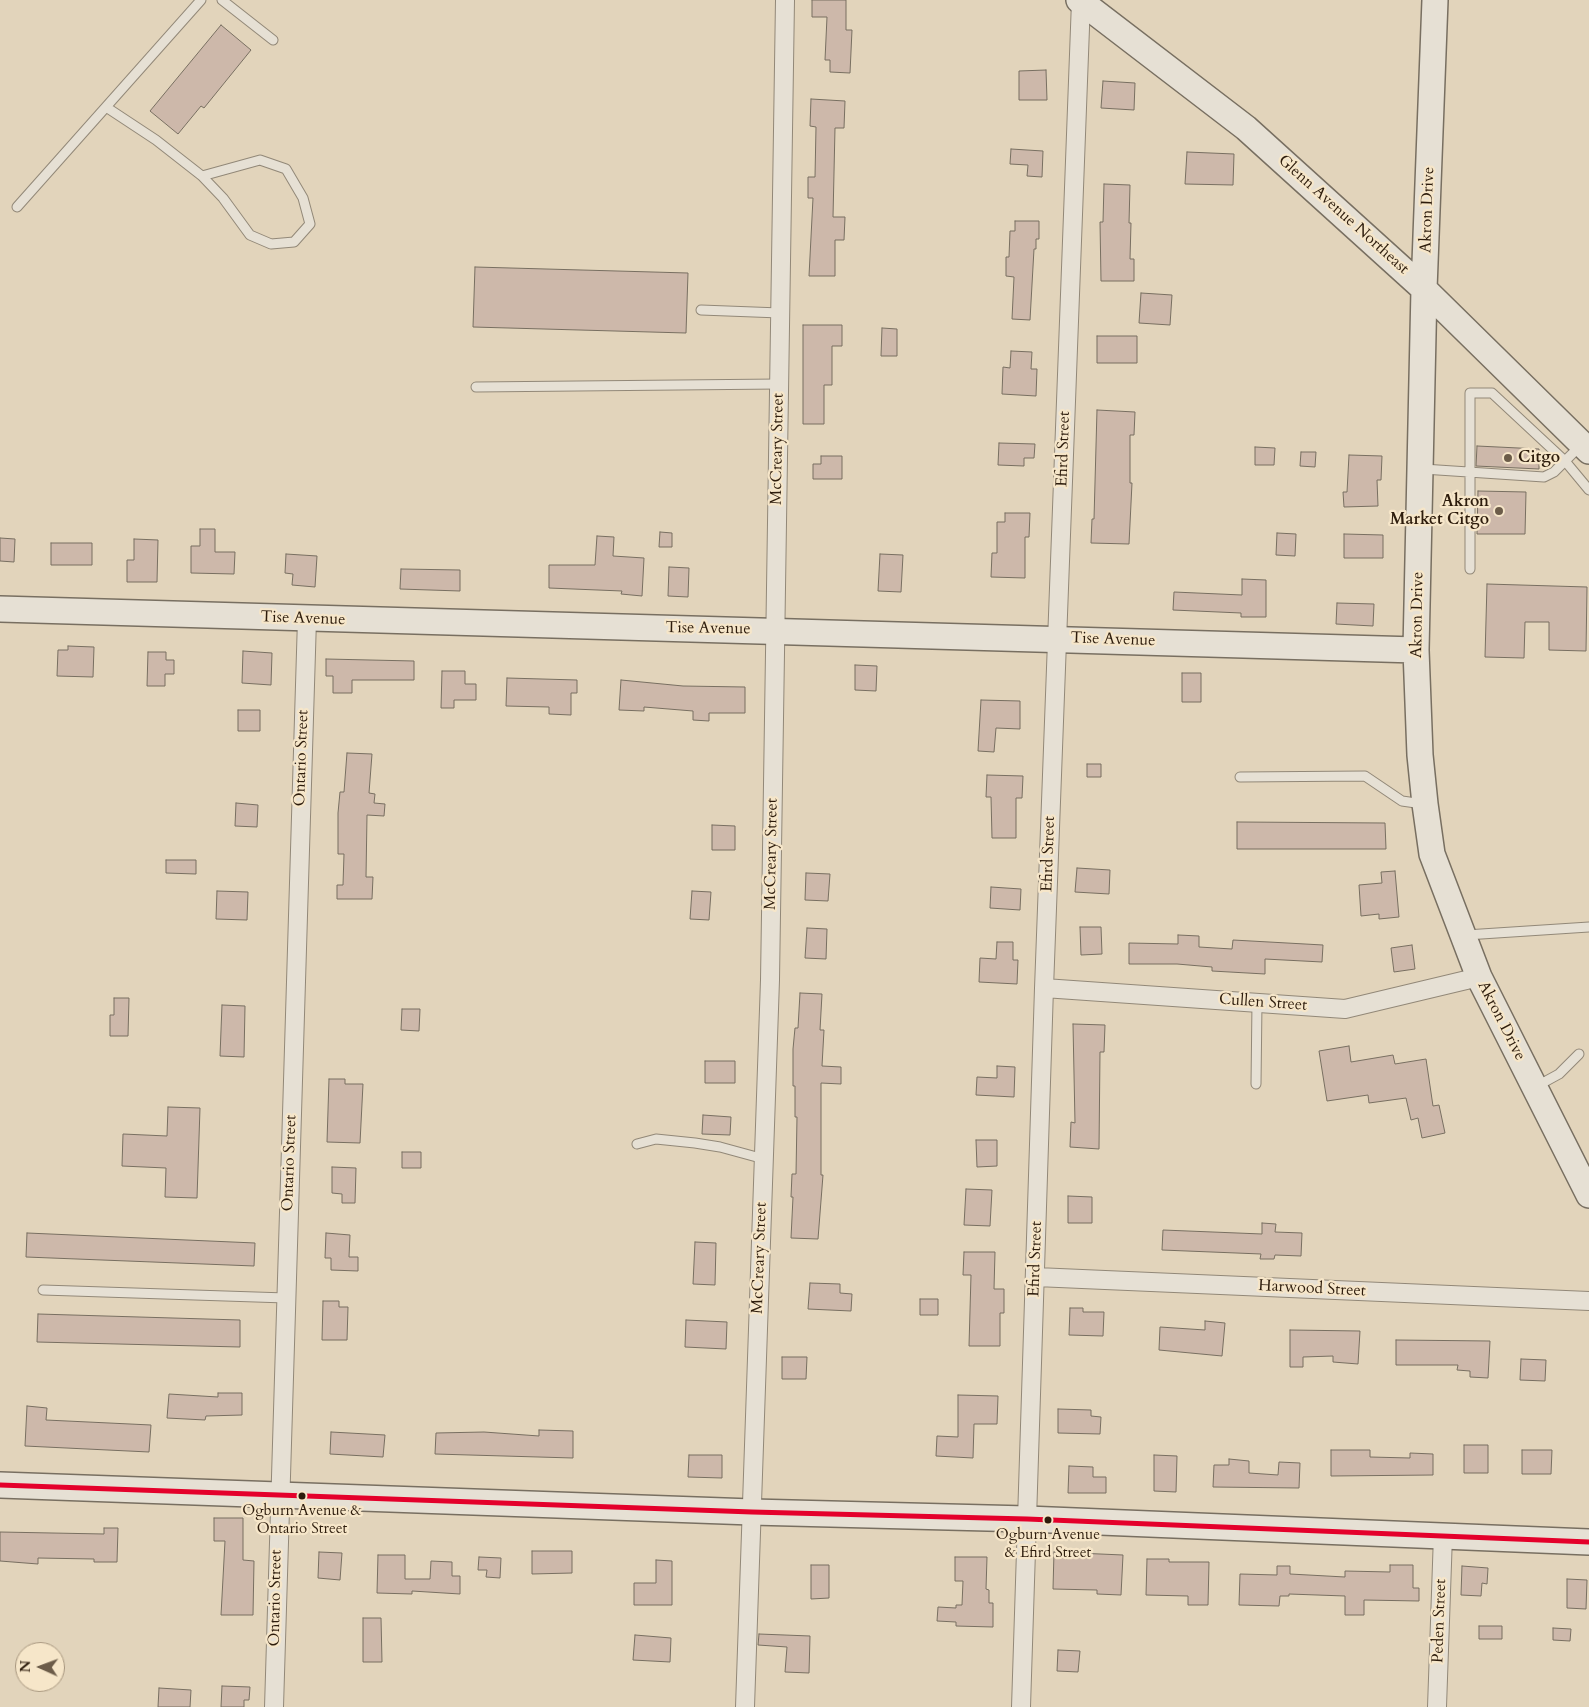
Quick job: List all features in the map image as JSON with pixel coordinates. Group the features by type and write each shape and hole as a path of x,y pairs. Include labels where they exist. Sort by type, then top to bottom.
{"street":[{"name":"McCreary Street","path":"745,1707 770,980 785,0"},
{"name":"Akron Drive","path":"1435,0 1424,289 1416,650 1420,755 1425,804 1432,854 1478,977 1589,1195"},
{"name":"Glenn Avenue Northeast","path":"1080,1 1246,128 1424,289 1586,448"},
{"name":"Efird Street","path":"1020,1707 1036,1277 1056,638 1080,1"},
{"name":"Tise Avenue","path":"0,609 307,619 1056,638 1416,650"},
{"name":"Ontario Street","path":"274,1707 307,619"},
{"name":"Cullen Street","path":"1044,988 1346,1009 1478,977"},
{"name":"Harwood Street","path":"1036,1277 1589,1302"},
{"path":"0,1485 752,1512 1027,1519 1589,1542"},
{"name":"Peden Street","path":"1437,1707 1443,1535"}],"lane":[{"path":"17,207 201,0"},
{"path":"222,0 273,40"},
{"path":"106,107 156,140 202,176 223,198 250,235 271,244 294,242 310,224 303,198 286,169 260,160 202,176"},
{"path":"701,310 780,313"},
{"path":"476,387 779,384"},
{"path":"1470,569 1470,393 1492,393 1565,461 1589,490"},
{"path":"1421,469 1544,477 1554,472 1565,461 1586,448"},
{"path":"1240,777 1365,776 1402,801 1425,804"},
{"path":"1463,935 1589,927"},
{"path":"1256,1084 1257,1003"},
{"path":"1534,1087 1559,1074 1579,1054"},
{"path":"637,1144 656,1139 695,1143 720,1147 764,1159"},
{"path":"43,1290 286,1298"}],"building":[{"path":"812,0 846,0 846,30 852,30 850,73 830,72 830,60 825,60 827,17 812,17"},
{"path":"221,25 251,50 204,108 201,106 178,134 150,111"},
{"path":"1046,70 1047,100 1019,100 1019,71"},
{"path":"1103,81 1135,83 1134,110 1101,108"},
{"path":"811,99 845,101 844,128 835,128 833,217 845,217 844,240 835,240 835,276 809,276 813,198 808,198 808,177 815,177 816,127 810,126"},
{"path":"1011,149 1043,151 1042,177 1027,176 1028,165 1010,164"},
{"path":"1187,152 1234,154 1233,185 1185,184"},
{"path":"1104,184 1130,185 1130,259 1134,259 1134,281 1101,281 1100,222 1103,222"},
{"path":"1015,221 1039,221 1039,239 1036,239 1036,249 1034,249 1030,320 1012,319 1014,277 1006,276 1006,257 1009,257 1010,231 1015,231"},
{"path":"475,267 688,273 686,333 473,327"},
{"path":"1141,293 1172,295 1170,325 1139,323"},
{"path":"803,325 842,325 842,346 832,346 832,385 824,385 824,424 803,424"},
{"path":"882,328 897,329 897,356 881,356"},
{"path":"1097,336 1137,336 1137,363 1097,363"},
{"path":"1011,351 1032,352 1031,369 1037,369 1036,396 1002,394 1003,367 1010,368"},
{"path":"1097,410 1135,412 1134,435 1130,435 1130,483 1132,483 1129,544 1091,543 1092,519 1094,519"},
{"path":"999,443 1035,444 1034,458 1024,458 1024,466 998,465"},
{"name":"Citgo","path":"1477,446 1539,449 1539,469 1476,466"},
{"path":"1255,447 1275,448 1274,465 1255,465"},
{"path":"1301,452 1316,452 1315,467 1300,466"},
{"path":"1349,455 1382,456 1381,480 1377,480 1378,506 1344,507 1343,492 1347,492"},
{"path":"821,456 842,456 842,479 813,479 813,464 821,464"},
{"path":"1478,491 1526,492 1525,534 1477,534"},
{"path":"1005,513 1030,513 1029,537 1025,537 1025,578 991,577 992,553 997,553 997,522 1005,522"},
{"path":"200,529 215,529 215,552 235,552 234,574 191,573 191,546 200,546"},
{"path":"660,532 672,533 672,547 659,547"},
{"path":"1277,533 1296,534 1295,556 1276,555"},
{"path":"1344,534 1383,535 1383,558 1344,558"},
{"path":"597,536 614,537 613,556 644,558 642,596 621,594 622,591 549,588 549,565 595,565"},
{"path":"0,538 15,539 14,562 0,561"},
{"path":"134,539 158,540 157,582 127,582 127,560 134,560"},
{"path":"51,543 92,543 92,565 51,565"},
{"path":"286,554 317,556 315,587 292,585 293,574 285,573"},
{"path":"880,554 903,555 901,592 878,591"},
{"path":"669,567 689,568 688,597 668,596"},
{"path":"401,569 460,570 460,591 400,589"},
{"path":"1242,579 1266,580 1266,617 1241,617 1241,613 1173,610 1174,592 1242,595"},
{"path":"1487,584 1587,587 1586,651 1549,650 1549,622 1525,622 1524,658 1485,657"},
{"path":"1337,603 1374,604 1373,626 1336,624"},
{"path":"68,646 94,647 93,677 57,676 58,650 68,650"},
{"path":"243,651 272,653 271,685 242,683"},
{"path":"148,652 166,652 166,660 174,660 174,674 165,674 165,686 147,686"},
{"path":"326,659 414,661 414,680 352,680 352,693 333,693 333,676 326,676"},
{"path":"855,665 877,666 876,691 855,690"},
{"path":"442,671 465,671 465,684 476,684 476,700 454,700 454,708 441,708"},
{"path":"1182,673 1201,673 1201,702 1182,702"},
{"path":"507,678 577,680 577,693 571,693 571,715 549,714 549,707 506,706"},
{"path":"621,680 683,686 745,687 745,713 709,713 709,721 693,720 693,711 644,707 644,711 619,710"},
{"path":"981,700 1020,701 1020,729 996,728 994,752 978,751"},
{"path":"238,710 260,710 260,731 238,731"},
{"path":"347,753 372,754 369,793 375,794 374,803 385,804 384,816 367,815 366,877 373,877 372,899 337,899 337,885 343,885 344,854 338,854 338,813 340,792 344,792"},
{"path":"1087,764 1101,764 1101,777 1087,777"},
{"path":"987,775 1023,776 1022,798 1016,798 1016,838 992,838 991,797 986,797"},
{"path":"236,803 258,805 257,827 235,826"},
{"path":"1237,822 1385,823 1386,849 1237,849"},
{"path":"712,825 735,826 735,850 712,850"},
{"path":"166,860 196,860 196,874 166,873"},
{"path":"1077,868 1110,870 1109,894 1075,892"},
{"path":"1395,871 1399,917 1379,919 1379,914 1361,916 1359,885 1382,883 1381,872"},
{"path":"806,873 830,874 828,901 805,900"},
{"path":"991,887 1021,889 1020,910 990,908"},
{"path":"217,891 248,892 247,920 216,919"},
{"path":"692,891 711,892 709,920 690,919"},
{"path":"1080,927 1101,927 1102,954 1081,955"},
{"path":"807,928 827,929 826,959 805,958"},
{"path":"1178,935 1199,936 1199,947 1232,949 1233,940 1323,945 1322,962 1265,959 1265,974 1212,971 1212,967 1177,964 1129,964 1129,943 1178,944"},
{"path":"997,942 1013,942 1013,960 1018,960 1017,984 979,982 980,958 996,959"},
{"path":"1412,945 1415,969 1394,972 1391,948"},
{"path":"800,993 822,994 820,1030 824,1030 822,1066 841,1067 841,1084 821,1083 821,1175 823,1175 818,1239 791,1238 792,1174 796,1174 797,1117 795,1117 795,1086 793,1086 793,1049 795,1028 798,1028"},
{"path":"114,998 129,998 128,1036 110,1036 110,1015 114,1015"},
{"path":"222,1005 245,1006 244,1057 220,1056"},
{"path":"402,1009 420,1009 419,1031 401,1030"},
{"path":"1073,1024 1105,1025 1104,1052 1100,1052 1099,1149 1070,1147 1071,1122 1075,1123"},
{"path":"1349,1046 1351,1062 1393,1055 1395,1064 1426,1059 1433,1106 1439,1105 1445,1133 1422,1138 1418,1118 1411,1120 1406,1098 1369,1103 1368,1095 1327,1101 1319,1051"},
{"path":"705,1061 735,1061 735,1083 705,1083"},
{"path":"997,1066 1015,1067 1014,1097 976,1095 977,1077 997,1078"},
{"path":"329,1079 345,1079 345,1084 363,1084 360,1143 327,1142"},
{"path":"168,1107 200,1108 197,1198 165,1197 166,1168 122,1166 123,1134 167,1136"},
{"path":"703,1115 731,1117 730,1135 702,1134"},
{"path":"976,1140 997,1140 997,1166 977,1167"},
{"path":"402,1152 421,1152 421,1168 402,1168"},
{"path":"332,1167 356,1168 355,1203 342,1203 342,1194 332,1193"},
{"path":"966,1189 992,1190 990,1226 964,1225"},
{"path":"1068,1196 1092,1197 1092,1223 1068,1223"},
{"path":"1262,1223 1276,1224 1275,1232 1302,1233 1301,1256 1275,1255 1274,1259 1260,1259 1261,1254 1162,1250 1163,1230 1262,1234"},
{"path":"27,1233 255,1243 254,1266 26,1257"},
{"path":"326,1233 350,1235 349,1257 358,1257 358,1271 331,1270 331,1258 325,1258"},
{"path":"695,1242 716,1243 715,1285 693,1284"},
{"path":"964,1252 995,1252 994,1289 1004,1289 1004,1313 1000,1313 1000,1346 969,1346 971,1275 963,1275"},
{"path":"810,1283 840,1284 840,1293 852,1294 851,1311 808,1309"},
{"path":"920,1299 938,1299 938,1315 920,1315"},
{"path":"323,1301 339,1301 339,1307 348,1307 347,1340 322,1340"},
{"path":"1070,1308 1083,1308 1083,1312 1104,1312 1103,1336 1069,1335"},
{"path":"38,1314 240,1320 240,1347 37,1342"},
{"path":"686,1320 727,1322 726,1349 685,1347"},
{"path":"1205,1321 1225,1323 1222,1356 1159,1350 1160,1327 1205,1330"},
{"path":"1290,1330 1360,1331 1358,1364 1333,1362 1333,1356 1303,1357 1303,1367 1290,1367"},
{"path":"1396,1340 1490,1341 1488,1378 1470,1377 1470,1371 1457,1370 1458,1365 1396,1365"},
{"path":"782,1357 807,1357 806,1379 782,1379"},
{"path":"1521,1359 1546,1360 1545,1381 1520,1380"},
{"path":"218,1393 242,1393 242,1415 206,1416 205,1420 167,1418 169,1394 218,1397"},
{"path":"958,1395 998,1396 997,1424 974,1424 973,1458 936,1456 937,1436 958,1437"},
{"path":"27,1406 47,1408 46,1420 151,1425 149,1452 25,1446"},
{"path":"1058,1409 1091,1410 1091,1416 1101,1417 1100,1434 1058,1433"},
{"path":"539,1430 573,1431 573,1458 435,1454 436,1433 484,1432 539,1436"},
{"path":"331,1432 385,1435 383,1457 330,1454"},
{"path":"1464,1445 1488,1445 1488,1473 1464,1473"},
{"path":"1331,1450 1370,1450 1370,1457 1410,1458 1410,1453 1433,1454 1433,1475 1331,1476"},
{"path":"1522,1450 1552,1450 1551,1474 1522,1474"},
{"path":"689,1455 722,1455 722,1478 688,1477"},
{"path":"1154,1455 1177,1456 1176,1492 1154,1491"},
{"path":"1229,1459 1249,1461 1249,1473 1278,1475 1279,1462 1300,1463 1299,1488 1213,1487 1214,1465 1229,1465"},
{"path":"1069,1466 1093,1467 1093,1477 1106,1477 1106,1493 1068,1493"},
{"path":"214,1518 243,1518 243,1560 254,1561 253,1615 221,1615 225,1541 214,1541"},
{"path":"104,1528 118,1528 117,1562 94,1562 94,1559 38,1558 38,1564 0,1561 0,1532 104,1534"},
{"path":"532,1551 572,1551 572,1573 532,1574"},
{"path":"319,1552 342,1553 340,1580 318,1578"},
{"path":"1054,1552 1123,1555 1121,1595 1097,1594 1097,1590 1053,1589"},
{"path":"378,1555 405,1555 405,1579 430,1579 431,1561 452,1562 452,1576 460,1576 460,1594 412,1591 412,1594 377,1593"},
{"path":"479,1557 501,1558 500,1578 486,1577 487,1570 478,1570"},
{"path":"955,1557 987,1557 986,1589 989,1590 989,1603 993,1603 993,1627 956,1626 956,1622 937,1621 938,1607 956,1608 956,1605 962,1605 963,1581 955,1581"},
{"path":"1147,1559 1169,1559 1169,1562 1209,1562 1208,1605 1188,1605 1188,1596 1146,1595"},
{"path":"656,1560 672,1561 672,1605 634,1605 634,1583 656,1583"},
{"path":"811,1565 829,1565 829,1598 811,1599"},
{"path":"1390,1565 1413,1565 1413,1588 1419,1588 1419,1601 1364,1600 1364,1615 1345,1615 1345,1596 1289,1594 1289,1596 1280,1596 1279,1606 1239,1605 1240,1574 1277,1575 1277,1566 1290,1566 1290,1574 1345,1577 1345,1571 1390,1572"},
{"path":"1462,1566 1488,1568 1487,1584 1482,1583 1481,1596 1461,1595"},
{"path":"1567,1579 1587,1580 1586,1609 1567,1608"},
{"path":"363,1618 381,1618 382,1662 363,1662"},
{"path":"1479,1626 1502,1626 1502,1639 1479,1639"},
{"path":"1553,1628 1571,1629 1570,1641 1553,1640"},
{"path":"759,1634 810,1636 809,1673 785,1672 787,1647 758,1645"},
{"path":"635,1635 671,1638 670,1662 633,1660"},
{"path":"1058,1650 1080,1651 1078,1672 1057,1671"},
{"path":"222,1686 250,1687 249,1700 244,1700 244,1707 221,1707"},
{"path":"159,1688 191,1690 190,1707 158,1707"}],"transit line":[{"path":"0,1485 752,1512 1027,1519 1589,1542"}],"place":[{"name":"Citgo","path":"1508,458"},
{"name":"Akron Market Citgo","path":"1499,511"},
{"name":"Ogburn Avenue & Ontario Street","path":"302,1496"},
{"name":"Ogburn Avenue & Efird Street","path":"1048,1520"}]}
